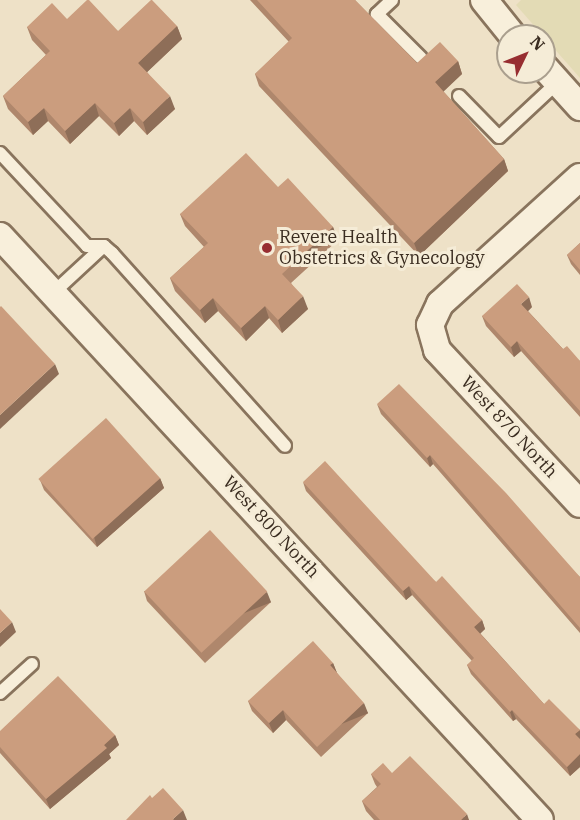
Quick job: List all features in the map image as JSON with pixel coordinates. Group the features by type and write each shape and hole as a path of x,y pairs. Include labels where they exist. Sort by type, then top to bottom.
{"street":[{"path":"491,3 505,24"},
{"path":"556,81 580,107"},
{"name":"West 870 North","path":"580,177 440,304 430,325 437,350 580,504"},
{"name":"West 800 North","path":"0,236 540,820"}],"lane":[{"path":"392,0 377,14 422,58"},
{"path":"459,96 500,137 544,84"},
{"path":"0,153 87,246 104,246 285,446"},
{"path":"54,293 104,246"},
{"path":"0,693 32,664"}],"shaded area":[{"path":"521,0 580,0 580,78 556,51 556,24 533,24 516,5"}],"building":[{"path":"87,0 118,31 151,0 177,26 138,63 170,96 143,122 130,108 114,123 95,103 65,131 44,108 28,122 3,96 50,51 27,27 52,3 67,19"},
{"path":"257,0 355,0 417,63 440,42 458,61 435,82 504,159 414,243 255,74 292,38"},
{"name":"Revere Health Obstetrics & Gynecology","path":"246,153 278,187 288,178 333,227 282,274 303,296 278,320 265,306 241,328 213,298 200,310 170,278 208,243 180,214"},
{"path":"580,243 580,270 567,255"},
{"path":"517,284 529,297 521,304 563,349 567,346 580,361 580,411 517,341 511,347 482,316"},
{"path":"0,307 55,364 0,415"},
{"path":"399,384 506,493 580,577 580,628 430,455 427,458 377,404"},
{"path":"106,418 160,478 93,539 38,479"},
{"path":"325,461 436,582 442,576 482,620 474,627 544,704 549,699 580,730 575,734 580,739 580,754 567,767 512,710 510,712 467,665 474,658 409,586 403,591 303,482"},
{"path":"210,530 267,591 201,653 144,591"},
{"path":"0,609 12,622 0,633"},
{"path":"313,641 333,663 330,665 364,703 317,747 283,710 269,723 248,701"},
{"path":"58,676 115,735 104,745 107,748 46,799 0,747 0,731"},
{"path":"410,756 467,814 461,820 380,820 362,801 381,784 371,774 383,763 392,773"},
{"path":"163,788 183,810 174,820 126,820 150,795 152,798"}],"place":[{"name":"Revere Health Obstetrics & Gynecology","path":"267,248"}]}
